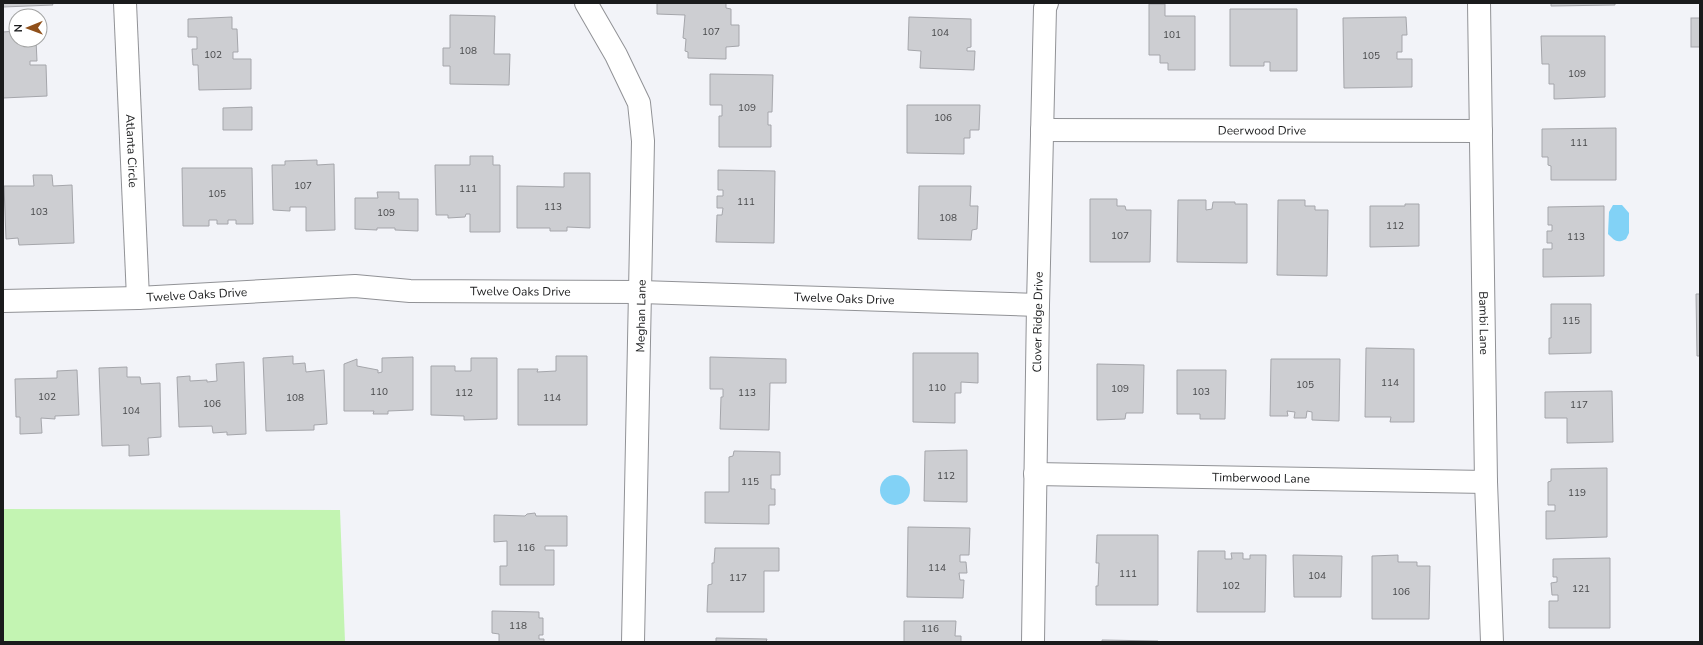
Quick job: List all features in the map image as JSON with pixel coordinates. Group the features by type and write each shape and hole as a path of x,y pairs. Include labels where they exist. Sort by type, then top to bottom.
{"street":[{"name":"Atlanta Circle","path":"125,3 138,298"},
{"name":"Meghan Lane","path":"586,3 616,55 639,103 644,141 633,642"},
{"name":"Clover Ridge Drive","path":"1033,642 1042,130 1045,8 1048,3"},
{"name":"Bambi Lane","path":"1479,3 1486,482 1492,642"},
{"name":"Deerwood Drive","path":"1042,130 1481,131"},
{"name":"Twelve Oaks Drive","path":"3,301 138,298 355,286 410,291 641,292 1038,304"},
{"name":"Timberwood Lane","path":"1035,474 1486,482"}],"green space":[{"path":"3,509 340,510 345,642 3,642"}],"water":[{"path":"1613,205 1622,205 1629,213 1629,233 1626,239 1620,241 1614,240 1608,234 1609,212"},
{"path":"895,475 906,479 910,490 906,501 895,505 884,501 880,490 884,479"}],"building":[{"path":"3,3 52,3 53,5 3,7"},
{"path":"657,3 726,3 726,8 731,9 731,25 739,25 739,46 726,47 726,59 688,58 688,52 685,51 686,39 683,38 685,15 657,14"},
{"path":"1551,3 1615,3 1615,5 1551,6"},
{"path":"1149,4 1165,4 1165,16 1195,16 1195,70 1168,70 1168,63 1160,63 1160,55 1149,55"},
{"path":"1230,9 1297,9 1297,71 1270,71 1270,62 1264,62 1264,66 1230,66"},
{"path":"450,15 495,16 494,54 510,54 509,85 450,84 450,66 443,66 443,48 450,48"},
{"path":"232,17 232,29 237,29 238,52 233,52 233,59 251,59 251,89 199,90 198,65 193,65 192,49 197,49 197,37 188,37 188,19"},
{"path":"909,17 971,19 971,47 967,48 967,51 975,51 974,70 920,68 921,51 908,50"},
{"path":"1406,17 1407,35 1402,35 1402,52 1397,52 1397,59 1412,59 1412,87 1344,88 1343,18"},
{"path":"1691,18 1700,18 1700,47 1691,47"},
{"path":"3,32 8,32 8,48 36,48 37,61 30,61 30,65 46,65 47,96 3,98"},
{"path":"1541,36 1605,36 1605,97 1554,99 1554,84 1549,84 1549,64 1542,64"},
{"path":"710,74 773,75 772,112 768,112 768,125 771,125 771,147 719,147 719,116 722,116 722,105 710,105"},
{"path":"907,105 980,105 979,130 970,130 970,138 964,138 964,154 907,153"},
{"path":"252,107 252,130 223,130 223,108"},
{"path":"1616,128 1616,180 1551,180 1551,166 1548,165 1548,157 1542,157 1542,129"},
{"path":"470,156 493,156 493,165 500,165 500,232 470,232 470,214 466,214 465,217 448,218 448,215 436,215 435,165 470,165"},
{"path":"317,160 317,165 334,164 335,230 306,231 306,207 290,207 290,211 273,210 272,165 285,165 285,161"},
{"path":"182,168 252,168 253,224 236,224 236,220 228,220 228,224 217,224 217,220 209,220 209,226 183,226"},
{"path":"718,170 775,171 774,243 716,242 717,215 722,215 723,208 717,208 717,196 723,196 723,190 718,190"},
{"path":"564,173 590,173 590,228 567,227 567,231 550,231 550,228 517,228 517,186 564,187"},
{"path":"33,175 52,175 53,186 72,185 74,243 19,245 18,238 6,239 4,186 34,186"},
{"path":"919,186 971,186 970,206 978,206 977,229 972,230 971,240 918,239"},
{"path":"377,192 399,192 399,199 418,199 418,231 395,230 395,228 377,228 377,230 355,229 355,198 378,198"},
{"path":"1090,199 1117,199 1117,206 1125,206 1126,210 1151,210 1150,262 1090,262"},
{"path":"1178,200 1206,200 1206,210 1212,209 1213,202 1235,202 1235,204 1247,204 1247,263 1177,262"},
{"path":"1278,200 1305,200 1305,206 1315,206 1315,210 1328,210 1327,276 1277,275"},
{"path":"1405,204 1419,204 1419,246 1370,247 1370,206 1405,206"},
{"path":"1604,206 1604,276 1543,277 1543,249 1552,249 1552,243 1547,243 1547,231 1552,231 1552,225 1548,225 1548,207"},
{"path":"1696,294 1700,294 1700,356 1697,356"},
{"path":"1551,304 1591,304 1591,353 1549,354 1549,338 1551,338"},
{"path":"1366,348 1414,349 1414,422 1390,422 1391,417 1365,417"},
{"path":"913,353 978,353 978,383 961,382 961,393 955,393 955,423 913,422"},
{"path":"293,356 293,364 305,363 306,372 324,370 327,424 314,425 314,430 266,431 263,358"},
{"path":"556,356 587,356 587,425 518,425 518,369 538,369 537,372 556,371"},
{"path":"413,357 413,410 388,411 388,414 373,414 374,411 344,411 344,364 357,359 357,366 378,370 378,373 382,372 382,358"},
{"path":"710,357 786,359 786,383 770,383 769,430 720,429 721,397 723,397 723,389 710,389"},
{"path":"471,358 497,358 497,419 464,420 464,416 431,415 431,366 455,366 455,371 471,371"},
{"path":"1271,359 1340,359 1339,421 1312,420 1312,412 1307,411 1306,418 1294,418 1295,412 1287,411 1288,416 1270,416"},
{"path":"244,362 246,434 227,435 227,432 213,433 212,426 179,427 177,377 190,376 190,381 217,381 216,364"},
{"path":"1097,364 1144,365 1143,413 1126,413 1125,419 1097,420"},
{"path":"127,367 127,377 140,377 141,384 160,383 161,437 148,438 149,455 129,456 129,445 102,446 99,368"},
{"path":"77,370 79,415 55,416 55,419 41,418 42,433 20,434 20,417 16,417 15,379 57,378 57,371"},
{"path":"1177,370 1226,370 1225,419 1200,419 1200,414 1177,414"},
{"path":"1612,391 1613,442 1567,443 1567,418 1545,418 1545,392"},
{"path":"967,450 967,502 924,501 925,451"},
{"path":"734,451 780,452 780,475 771,475 771,489 775,489 775,505 769,505 769,524 705,523 705,492 729,492 729,457 733,456"},
{"path":"1607,468 1607,537 1546,539 1546,511 1555,511 1555,505 1548,505 1548,482 1551,481 1551,469"},
{"path":"535,513 536,516 567,516 567,546 545,546 545,550 554,550 554,585 500,585 500,566 507,566 507,541 494,542 494,515 525,516 527,514"},
{"path":"908,527 970,528 969,555 960,555 960,562 966,562 967,573 959,573 960,580 964,580 963,598 907,597"},
{"path":"1097,535 1158,535 1158,605 1096,605 1096,586 1098,586 1099,563 1096,563"},
{"path":"715,548 779,548 779,571 764,571 764,612 707,612 708,585 712,584 712,563 714,563"},
{"path":"1198,551 1225,551 1225,559 1232,559 1231,553 1243,553 1243,559 1250,559 1250,555 1266,555 1265,612 1197,612"},
{"path":"1293,555 1342,556 1341,597 1294,597"},
{"path":"1398,555 1398,562 1417,562 1417,566 1430,566 1429,619 1372,619 1372,556"},
{"path":"1610,558 1610,628 1549,628 1549,601 1558,601 1558,595 1552,595 1551,583 1557,582 1557,577 1553,577 1553,559"},
{"path":"492,611 539,612 539,618 543,618 543,635 539,635 539,639 544,639 544,642 499,642 499,634 492,633"},
{"path":"904,621 956,621 955,636 961,636 961,642 904,642"},
{"path":"716,638 767,639 766,642 716,642"},
{"path":"1102,640 1158,641 1158,642 1102,642"}]}
